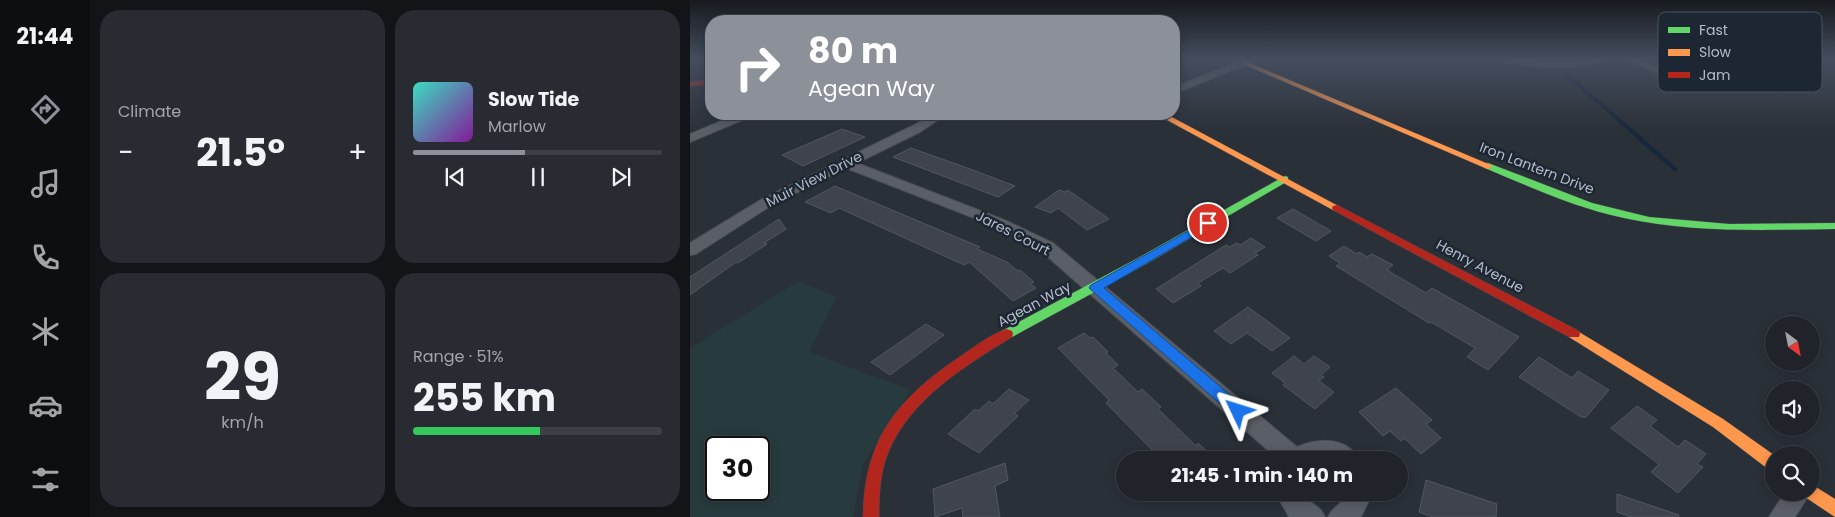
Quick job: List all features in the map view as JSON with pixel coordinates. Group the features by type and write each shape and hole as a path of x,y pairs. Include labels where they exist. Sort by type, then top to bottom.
{"street":[{"path":"1180,89 1194,83"},
{"name":"Iron Lantern Drive","path":"1299,83 1443,148 1567,197 1611,212 1643,219 1712,225 1835,226"},
{"path":"690,138 734,120"},
{"name":"Muir View Drive","path":"690,250 767,202 916,129 930,120"},
{"name":"Henry Avenue","path":"1171,120 1581,338 1718,422 1765,457"},
{"name":"Jares Court","path":"845,163 1002,224 1047,247 1285,451"},
{"name":"Agean Way","path":"871,517 871,489 879,456 890,434 910,408 930,388 959,364 1285,180"},
{"name":"Jares Court","path":"1312,451 1333,451"},
{"path":"1820,498 1835,509"},
{"path":"1293,501 1298,509 1313,517"},
{"path":"1340,517 1351,511 1359,501"},
{"path":"1781,517 1793,501"}],"green space":[{"path":"799,281 837,297 809,352 911,390 863,465 853,517 690,517 690,348"}],"building":[{"path":"842,129 865,137 803,166 782,155"},
{"path":"911,148 1015,186 998,197 893,157"},
{"path":"835,186 980,247 977,249 1007,262 1018,271 1020,270 1034,282 1031,284 1036,288 1013,301 969,262 964,265 839,208 831,213 805,202"},
{"path":"1059,190 1065,192 1068,190 1109,219 1087,230 1058,208 1051,213 1035,207"},
{"path":"1293,209 1331,231 1316,241 1277,218"},
{"path":"779,219 786,229 764,243 767,244 738,263 736,262 690,295 690,277"},
{"path":"1251,238 1265,247 1255,253 1258,255 1230,273 1223,268 1198,283 1201,286 1173,303 1156,289 1226,245 1229,247 1237,243 1240,245"},
{"path":"1344,246 1357,254 1359,252 1367,257 1372,254 1393,265 1387,270 1426,293 1432,288 1519,337 1488,370 1467,357 1475,348 1431,322 1429,323 1336,266 1340,263 1329,256"},
{"path":"1248,307 1290,338 1272,351 1247,333 1231,344 1214,331"},
{"path":"926,324 944,335 890,375 871,362"},
{"path":"1084,333 1090,338 1093,337 1118,365 1113,368 1138,392 1142,389 1161,407 1158,409 1196,446 1198,443 1206,451 1153,451 1106,403 1109,400 1058,348"},
{"path":"1294,356 1304,364 1314,356 1330,367 1321,375 1324,377 1319,381 1334,392 1315,409 1283,385 1285,383 1272,373"},
{"path":"1539,357 1572,378 1578,371 1609,390 1586,417 1581,417 1519,377"},
{"path":"1396,388 1432,420 1426,424 1441,438 1421,454 1404,438 1401,441 1390,431 1383,436 1359,412"},
{"path":"1009,389 1029,400 1015,413 1018,416 979,453 948,434 975,409 978,411 989,401 993,404"},
{"path":"1637,406 1657,420 1650,426 1678,447 1685,440 1706,454 1697,464 1703,467 1678,493 1651,472 1659,464 1611,428"},
{"path":"1005,463 1008,480 995,486 1000,517 963,517 962,508 935,517 933,489"},
{"path":"1426,480 1497,504 1496,517 1433,517 1419,512"},
{"path":"1617,494 1679,515 1678,517 1631,517 1617,512"}],"waterway":[{"path":"1577,83 1641,139"},
{"path":"1639,138 1675,169"}],"traffic: fast":[{"path":"1488,166 1589,205 1649,220 1675,224 1729,227 1835,226"},
{"path":"1007,334 1142,261 1285,179"}],"traffic: slow":[{"path":"1292,83 1488,166"},
{"path":"1171,120 1337,208"},
{"path":"1574,334 1718,423 1765,457"},
{"path":"1820,498 1835,509"}],"traffic: jam":[{"path":"690,84 699,83"},
{"path":"1337,208 1574,334"},
{"path":"871,517 873,484 880,453 902,415 917,399 952,370 1007,334"}],"route":[{"path":"1208,223 1095,288 1238,411"}]}
